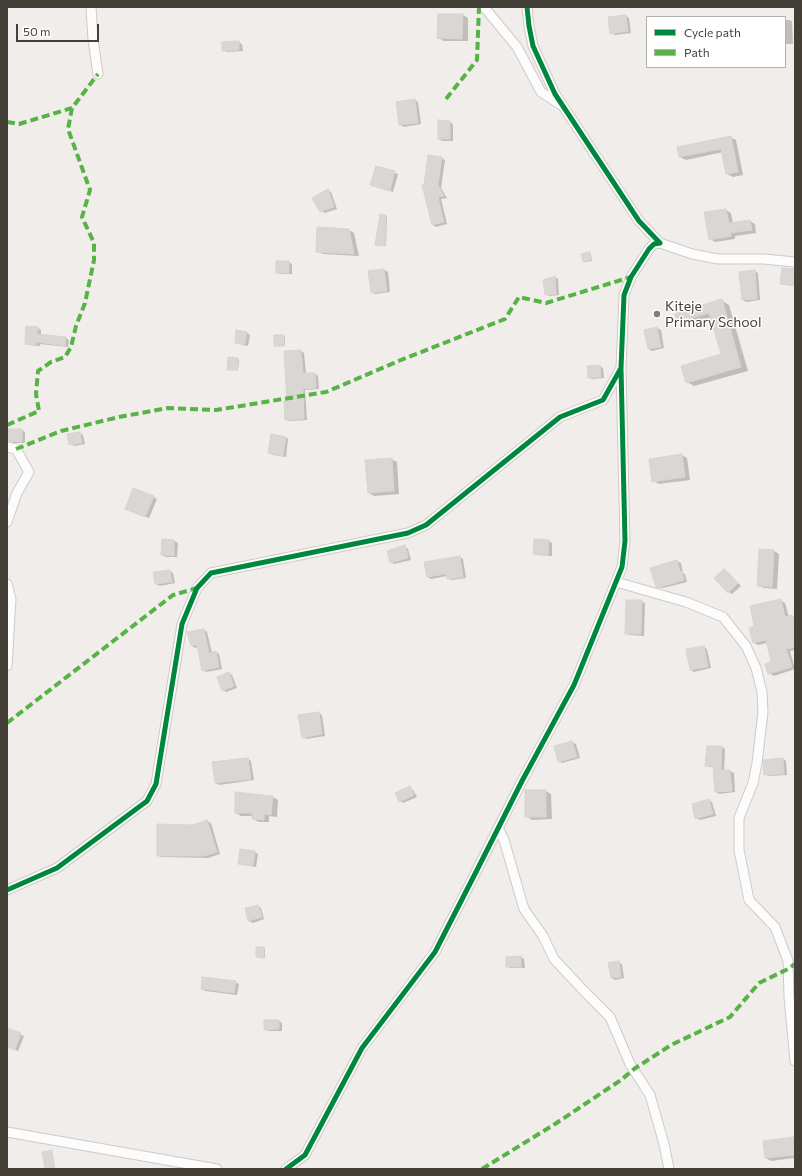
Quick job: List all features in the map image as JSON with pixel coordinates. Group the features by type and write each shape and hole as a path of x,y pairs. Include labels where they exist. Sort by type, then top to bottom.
{"street":[{"path":"91,7 93,40 98,74"},
{"path":"484,7 517,47 541,92 563,106"},
{"path":"527,7 533,46 555,94 639,221 660,243 692,254 718,259 764,259 795,262"},
{"path":"286,1169 305,1155 362,1048 435,952 498,828 574,685 616,582 622,567 625,541 621,368 624,295 631,277 650,249 654,244 660,243"},
{"path":"7,890 57,868 147,801 156,784 182,624 197,588 211,573 408,533 426,525 560,417 603,400 621,368"},
{"path":"7,447 16,449 29,472 17,493 7,522"},
{"path":"616,582 686,602 723,617 746,646 756,668 762,692 763,712 753,783 739,818 739,850 749,900 776,927 788,961 789,997 795,1060"},
{"path":"7,584 11,599 7,666"},
{"path":"498,828 504,840 524,909 543,936 554,959 610,1017 630,1064 650,1095 664,1144 669,1169"},
{"path":"7,1132 217,1169"}],"building":[{"path":"438,14 463,14 462,39 437,38"},
{"path":"626,15 628,31 610,34 608,17"},
{"path":"239,41 239,50 222,51 222,42"},
{"path":"415,99 418,123 399,125 396,102"},
{"path":"438,120 450,121 450,139 438,139"},
{"path":"731,136 738,172 726,174 721,149 679,157 677,147"},
{"path":"428,155 442,157 438,185 444,196 438,197 444,222 432,225 422,185 424,185"},
{"path":"376,166 395,171 390,191 370,185"},
{"path":"328,189 334,207 320,212 312,198"},
{"path":"726,209 729,223 750,220 752,230 730,233 731,236 709,240 704,212"},
{"path":"380,214 386,215 385,246 375,245"},
{"path":"317,227 349,229 354,254 316,252"},
{"path":"590,252 591,260 583,262 581,254"},
{"path":"276,261 289,261 289,273 276,273"},
{"path":"782,268 795,269 795,286 780,284"},
{"path":"384,269 387,291 371,293 368,271"},
{"path":"755,270 757,299 742,300 739,272"},
{"path":"555,276 556,294 545,295 543,280"},
{"path":"722,299 741,367 686,383 681,366 721,354 709,313 677,322 675,313"},
{"path":"26,326 38,327 37,334 66,337 65,346 37,342 36,345 25,344"},
{"path":"657,327 661,347 648,349 644,330"},
{"path":"236,330 247,332 245,344 235,343"},
{"path":"274,335 284,335 284,346 274,346"},
{"path":"301,350 303,373 315,373 316,388 303,389 304,419 285,420 284,401 287,401 284,351"},
{"path":"228,357 238,358 237,370 227,370"},
{"path":"600,365 601,377 588,378 587,366"},
{"path":"8,429 22,429 22,442 8,441"},
{"path":"80,432 82,443 69,445 67,434"},
{"path":"271,434 286,437 283,456 268,453"},
{"path":"682,454 685,477 652,482 649,459"},
{"path":"392,458 394,491 368,493 365,460"},
{"path":"133,488 154,496 145,517 125,509"},
{"path":"162,539 174,540 174,556 161,555"},
{"path":"534,539 549,540 548,555 533,554"},
{"path":"405,545 408,558 390,563 387,551"},
{"path":"759,549 774,550 772,587 757,586"},
{"path":"460,556 463,577 447,579 446,574 427,577 424,562"},
{"path":"677,560 684,580 657,588 650,568"},
{"path":"724,569 738,583 728,593 714,578"},
{"path":"170,570 172,582 155,584 153,572"},
{"path":"781,599 785,617 792,615 795,624 795,647 786,649 792,667 768,674 765,664 771,662 766,640 753,643 749,628 754,626 750,606"},
{"path":"626,600 642,600 641,634 625,634"},
{"path":"204,629 209,653 216,651 219,667 202,671 197,645 191,646 187,632"},
{"path":"704,646 708,667 690,670 686,649"},
{"path":"229,672 234,686 222,691 217,677"},
{"path":"319,712 322,734 302,738 298,715"},
{"path":"572,741 577,757 558,762 554,746"},
{"path":"707,746 722,746 721,770 730,770 732,791 715,792 713,766 705,766"},
{"path":"248,758 251,779 215,783 212,762"},
{"path":"783,758 784,774 764,775 763,760"},
{"path":"410,786 414,795 399,802 395,793"},
{"path":"525,790 546,790 546,817 525,817"},
{"path":"235,792 273,796 271,815 264,814 264,820 252,819 252,813 235,813"},
{"path":"709,799 713,814 695,819 692,804"},
{"path":"207,820 217,852 204,856 157,856 157,824 193,825"},
{"path":"240,849 255,851 253,866 238,864"},
{"path":"258,905 262,917 248,921 245,908"},
{"path":"256,947 264,947 264,958 256,957"},
{"path":"521,956 521,967 506,967 506,957"},
{"path":"619,961 621,977 611,978 608,963"},
{"path":"202,977 236,981 234,993 201,989"},
{"path":"264,1020 279,1020 279,1029 264,1030"},
{"path":"7,1028 21,1033 15,1050 7,1047"},
{"path":"794,1137 795,1155 765,1158 763,1141"},
{"path":"52,1150 55,1169 45,1169 42,1152"}],"marked path":[{"path":"446,99 477,60 479,7"},
{"path":"7,425 39,411 36,394 38,371 51,362 65,357 71,347 76,326 85,303 94,260 94,243 82,217 90,190 68,129 72,108 98,74"},
{"path":"7,122 19,124 72,108"},
{"path":"16,449 61,431 119,417 168,408 216,410 326,392 401,360 505,319 519,297 546,303 631,277"},
{"path":"7,723 173,595 197,588"},
{"path":"482,1169 555,1124 671,1045 730,1017 759,983 795,964"}],"cycle path":[{"path":"286,1169 305,1155 362,1048 435,952 522,781 574,685 622,567 625,541 621,368 624,295 631,277 649,249 654,244 660,243 639,221 555,94 533,46 527,7"},
{"path":"7,890 57,868 147,801 156,784 182,624 197,588 211,573 408,533 426,525 560,417 603,400 621,368"}],"place":[{"name":"Kiteje Primary School","path":"657,314"}]}
